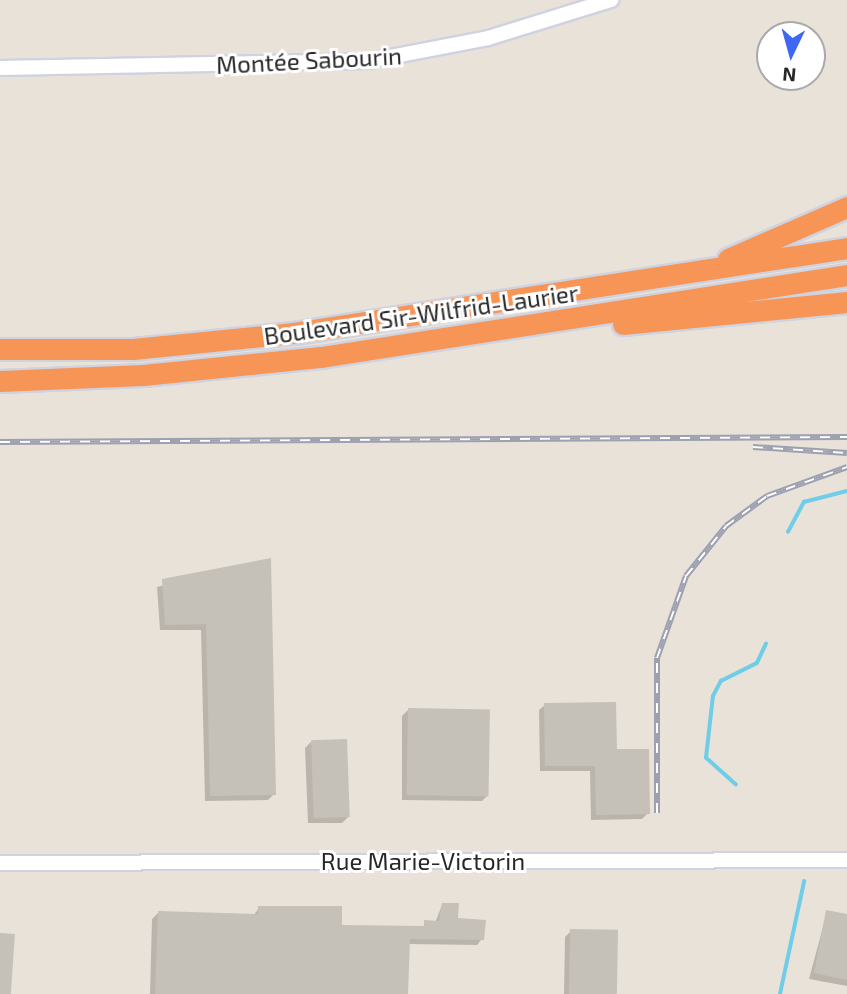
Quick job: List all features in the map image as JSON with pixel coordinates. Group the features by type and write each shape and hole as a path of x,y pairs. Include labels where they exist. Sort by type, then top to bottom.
{"highway":[{"path":"697,272 847,207"},
{"name":"Boulevard Sir-Wilfrid-Laurier","path":"0,349 133,349 258,338 847,248"},
{"name":"Boulevard Sir-Wilfrid-Laurier","path":"0,381 176,373 436,341 847,275"},
{"path":"436,341 847,302"}],"street":[{"name":"Montée Sabourin","path":"0,68 369,61 488,38 611,0"},
{"name":"Rue Marie-Victorin","path":"0,863 847,860"}],"building":[{"path":"271,558 276,795 210,796 206,624 165,625 162,579"},
{"path":"616,702 617,749 649,749 650,814 596,815 595,766 545,766 544,703"},
{"path":"408,708 490,709 488,796 406,795"},
{"path":"347,739 350,817 314,818 311,740"},
{"path":"442,903 459,903 458,918 486,920 484,940 410,939 408,994 155,994 158,911 258,914 258,906 342,906 342,925 424,926 424,920 439,921"},
{"path":"826,910 847,914 847,980 814,973"},
{"path":"570,929 618,930 617,994 569,994"},
{"path":"0,933 15,934 11,994 0,994"}],"waterway":[{"path":"788,532 804,502 847,491"},
{"path":"736,785 706,758 713,696 721,681 757,663 766,644"},
{"path":"780,994 804,882"}],"railway":[{"path":"0,442 847,437"},
{"path":"753,447 847,453"},
{"path":"657,813 657,658 686,576 726,526 767,496 847,467"}]}
